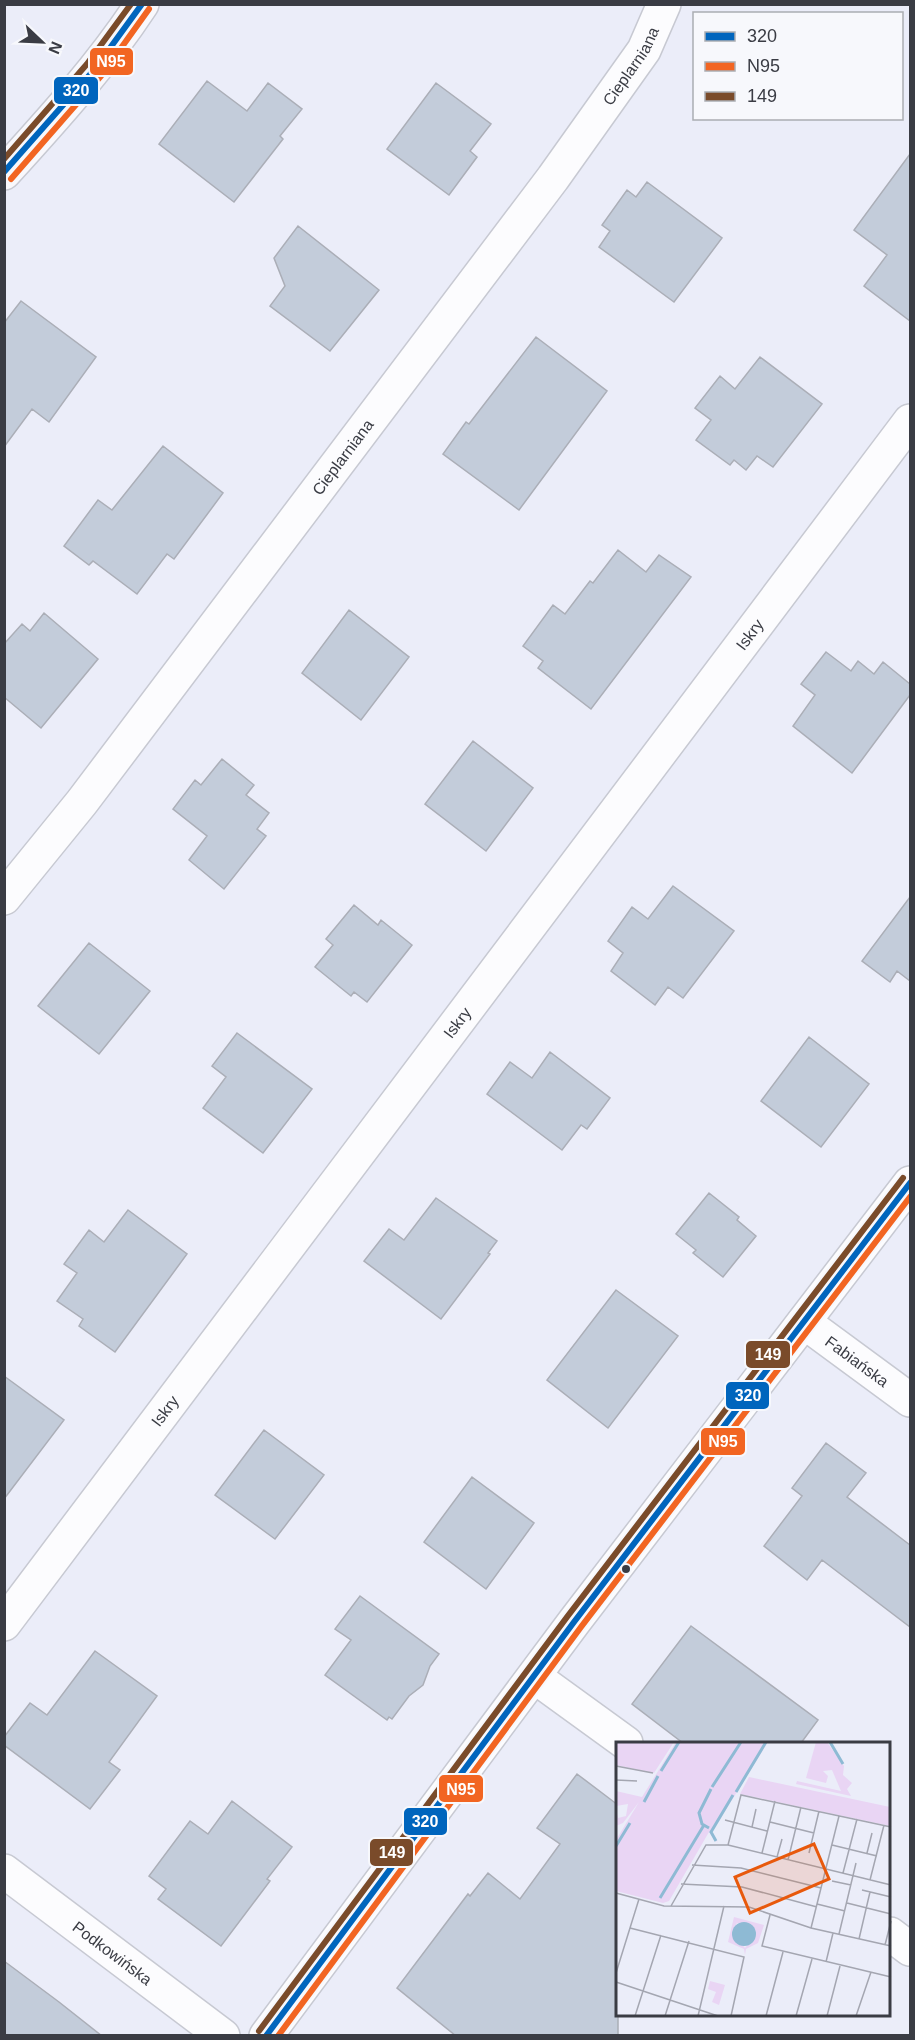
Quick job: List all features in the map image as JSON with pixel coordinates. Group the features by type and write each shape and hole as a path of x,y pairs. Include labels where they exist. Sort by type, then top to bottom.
{"street":[{"path":"4,173 68,103 142,4"},
{"name":"Cieplarniana","path":"4,898 90,793 553,178 644,50 664,4"},
{"name":"Iskry","path":"4,1624 910,421"},
{"path":"266,2036 910,1183"},
{"name":"Fabiańska","path":"804,1322 910,1400"},
{"path":"535,1677 625,1742"},
{"name":"Podkowińska","path":"4,1871 223,2036"},
{"path":"891,1935 910,1949"}],"building":[{"path":"207,81 247,111 268,83 302,109 280,136 283,139 234,202 159,144"},
{"path":"436,83 491,124 470,151 477,157 449,195 387,149"},
{"path":"910,154 910,321 864,286 887,255 854,230"},
{"path":"647,182 722,238 674,302 599,247 610,231 602,225 627,190 636,197"},
{"path":"298,226 379,290 330,351 270,306 285,286 274,258"},
{"path":"21,301 96,357 49,422 32,409 4,447 4,323"},
{"path":"536,337 607,391 519,510 443,454 466,422 469,424"},
{"path":"760,357 822,404 773,467 757,456 746,470 734,460 730,465 696,440 711,420 695,408 720,376 735,389"},
{"path":"163,446 223,493 174,559 167,554 137,594 93,561 89,565 64,546 98,500 112,510"},
{"path":"618,550 646,572 659,555 691,577 591,709 538,668 543,661 523,646 553,605 565,614"},
{"path":"349,610 409,657 361,720 302,673"},
{"path":"44,613 98,659 41,728 4,697 4,644 22,624 30,631"},
{"path":"826,652 851,671 858,661 874,674 883,662 910,684 910,695 852,773 793,726 815,695 801,684"},
{"path":"473,741 533,788 486,851 425,804"},
{"path":"222,759 254,785 246,795 269,813 257,829 266,836 224,889 189,860 207,836 173,809 195,780 201,785"},
{"path":"673,886 734,931 683,998 668,987 655,1005 611,971 623,953 608,941 632,907 648,919"},
{"path":"910,897 910,981 897,971 890,982 862,961"},
{"path":"354,905 378,925 381,920 412,945 367,1002 354,992 351,996 315,967 333,945 326,939"},
{"path":"89,943 150,991 99,1054 38,1006"},
{"path":"237,1033 312,1089 263,1153 203,1108 226,1077 212,1066"},
{"path":"809,1037 869,1084 821,1147 761,1101"},
{"path":"550,1052 610,1098 587,1129 581,1125 562,1150 487,1094 510,1062 532,1078"},
{"path":"709,1193 739,1217 737,1220 756,1236 723,1277 693,1253 696,1250 676,1234"},
{"path":"436,1198 497,1241 488,1253 490,1254 441,1319 364,1261 389,1229 404,1240"},
{"path":"128,1210 187,1254 115,1352 79,1326 83,1319 57,1301 77,1273 64,1264 89,1230 104,1242"},
{"path":"616,1290 678,1336 608,1428 547,1380"},
{"path":"4,1376 64,1420 4,1499"},
{"path":"264,1430 324,1475 275,1539 215,1495"},
{"path":"826,1443 866,1473 847,1497 910,1545 910,1627 822,1560 807,1580 764,1546 802,1496 792,1488"},
{"path":"472,1477 534,1523 486,1589 424,1542"},
{"path":"360,1596 439,1654 430,1666 423,1685 409,1696 392,1719 389,1717 387,1720 325,1675 351,1640 335,1629"},
{"path":"691,1626 818,1720 802,1742 682,1742 632,1704"},
{"path":"95,1651 157,1696 109,1762 120,1770 90,1809 4,1745 4,1737 30,1703 47,1715"},
{"path":"577,1774 616,1803 616,2016 618,2016 618,2036 456,2036 397,1988 468,1894 470,1896 488,1873 520,1899 560,1844 537,1828"},
{"path":"232,1801 292,1847 267,1879 270,1881 221,1946 158,1899 166,1889 149,1876 190,1821 208,1834"},
{"path":"4,1961 59,2002 102,2036 4,2036"}],"transit line":[{"name":"149","path":"4,159 87,64 131,4"},
{"name":"320","path":"4,172 94,70 142,4"},
{"name":"N95","path":"11,179 101,76 149,9"},
{"name":"149","path":"259,2031 567,1617 903,1178"},
{"name":"320","path":"266,2036 574,1622 910,1183"},
{"name":"N95","path":"278,2036 581,1627 910,1197"}]}
